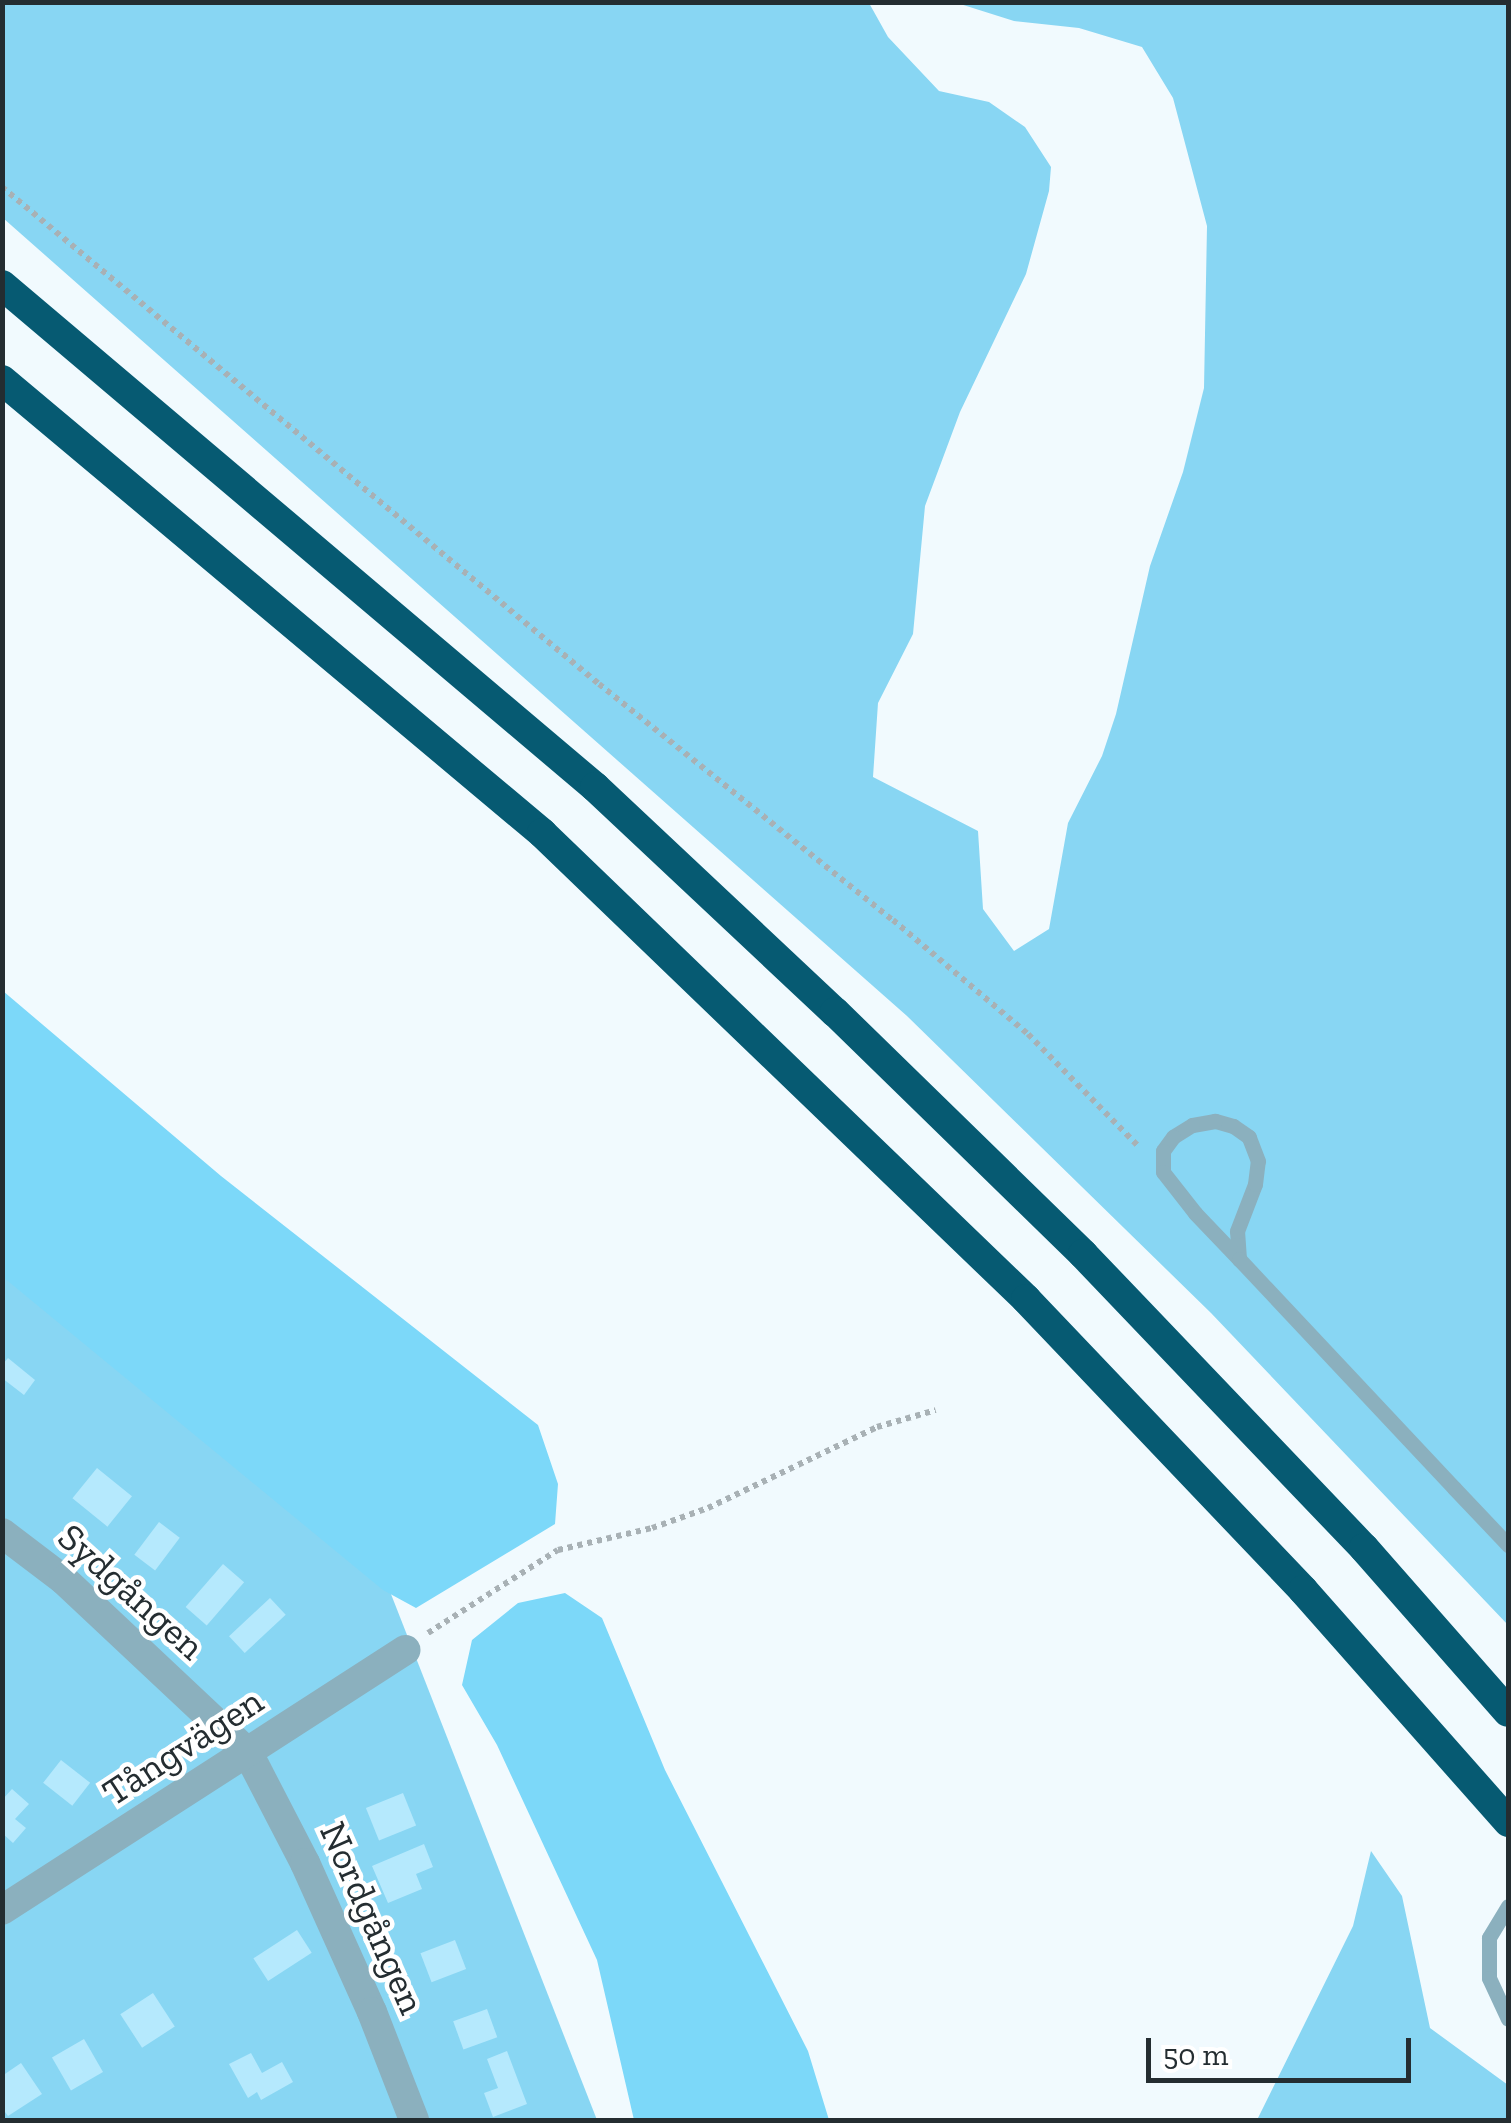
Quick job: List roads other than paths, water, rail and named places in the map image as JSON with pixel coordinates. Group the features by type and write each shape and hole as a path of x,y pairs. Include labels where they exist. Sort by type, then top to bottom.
{"highway":[{"path":"2,285 595,787 835,1012 1083,1254 1364,1548 1508,1712"},
{"path":"2,380 570,860 1026,1299 1303,1590 1508,1822"}],"street":[{"name":"Sydgången","path":"2,1533 64,1580 248,1753"},
{"name":"Tångvägen","path":"2,1910 405,1650"},
{"name":"Nordgången","path":"248,1753 305,1862 414,2120"}],"lane":[{"path":"1239,1259 1237,1231 1255,1184 1258,1161 1248,1136 1215,1121 1192,1126 1173,1137 1163,1151 1162,1172 1239,1259 1508,1545"},
{"path":"1508,1906 1489,1938 1489,1978 1508,2020"}]}
